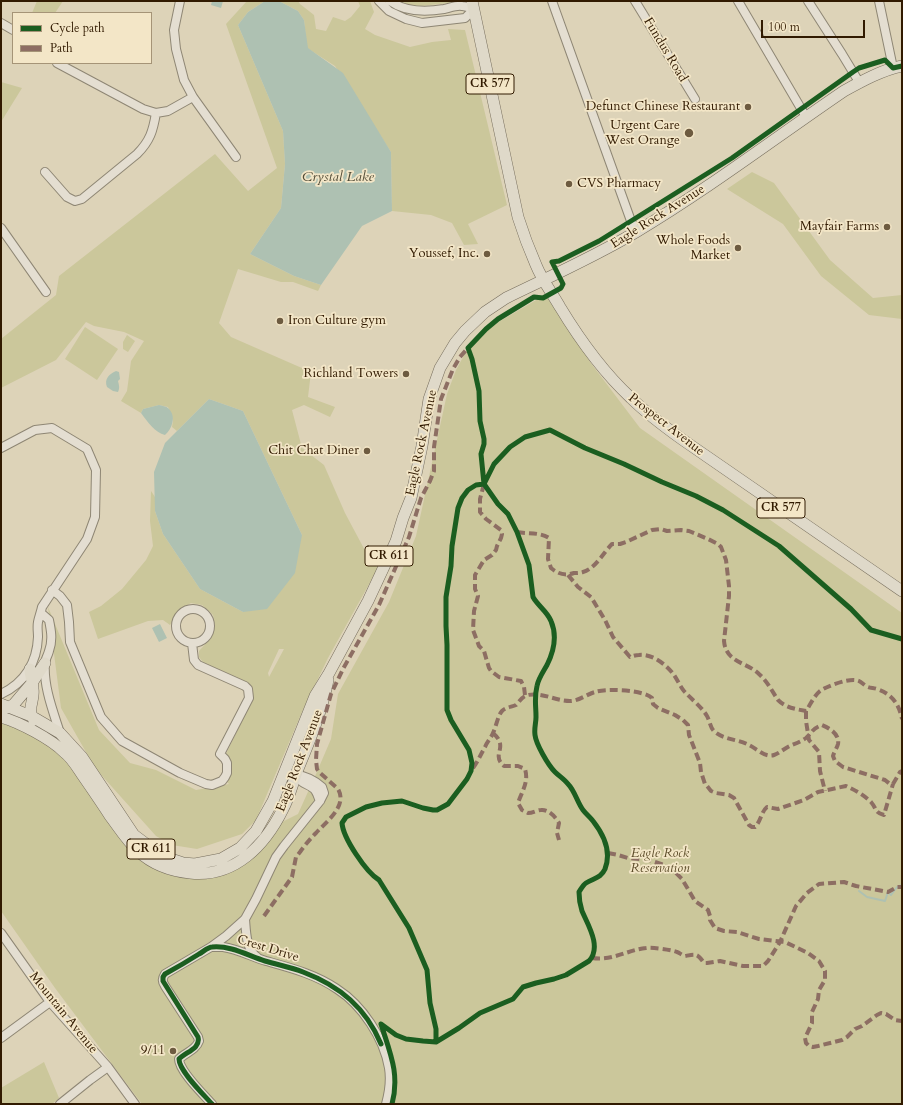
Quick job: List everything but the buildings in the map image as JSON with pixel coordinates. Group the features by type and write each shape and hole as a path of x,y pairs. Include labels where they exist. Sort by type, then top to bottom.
{"main road":[{"name":"Prospect Avenue","path":"473,5 518,217 529,250 543,280 591,353 621,389 641,408 683,440 902,591"},
{"name":"Eagle Rock Avenue","path":"4,706 31,716 60,733 82,757 134,835 162,856 183,863 195,864 221,859 240,848 256,831 273,801 282,775 315,696 368,601 396,540 403,518 412,498 429,399 445,358 465,330 485,312 506,298 636,232 696,194 844,91 859,82 897,67"},
{"path":"4,706 14,704 32,683 46,660"},
{"path":"30,669 30,676 34,690 30,710 31,716 52,736 59,747"},
{"name":"Eagle Rock Avenue","path":"1,717 28,728 65,752 127,839 138,851 150,860 164,868 179,872 210,873 230,867 244,860 255,850 284,808 313,734 325,695 328,675"},
{"path":"296,775 292,770 304,737 302,726"},
{"path":"282,775 296,775"}],"street":[{"path":"180,1 174,30 176,49 184,80 193,97 236,157"},
{"path":"379,1 389,11 406,20 422,23 464,18 473,5"},
{"path":"390,1 395,5 405,8 432,11 461,5 473,5"},
{"path":"552,1 628,215 636,232"},
{"name":"Fundus Road","path":"635,1 695,99"},
{"path":"738,1 806,117"},
{"path":"808,1 859,82"},
{"path":"879,1 897,67"},
{"path":"1,23 12,29"},
{"path":"59,64 143,109 156,113 168,111 193,97"},
{"path":"45,172 67,197 74,201 82,199 137,154 144,146 151,136 156,113"},
{"path":"1,228 46,292"},
{"path":"1,448 35,430 52,428 87,449 96,470 95,517 87,539 42,607 38,622 36,650 30,669 16,685 1,694"},
{"path":"52,590 60,596 67,606 70,642 101,717 112,731 127,745 159,762 206,784 212,784 222,781 225,778 227,773 227,763 220,754 249,698 248,691 245,686 198,665 194,660 192,643"},
{"path":"194,609 201,611 206,615 209,620 210,627 204,638 199,642 192,643 180,637 176,625 178,618 182,613 194,609"},
{"path":"41,613 46,635 47,688 60,733"},
{"name":"Crest Drive","path":"212,1104 190,1079 179,1063 179,1059 196,1047 199,1041 198,1037 163,981 163,977 165,974 211,947 245,919 276,857 324,794 322,787 308,777 296,775"},
{"name":"Crest Drive","path":"245,919 248,944 255,956 259,959"},
{"name":"Mountain Avenue","path":"1,933 50,1002 108,1067 135,1104"},
{"name":"Crest Drive","path":"211,947 228,948 303,972 320,979 345,994 376,1030 384,1051 389,1068 390,1082 386,1104"},
{"path":"1,1038 50,1002"},
{"path":"60,1104 108,1067"}],"green space":[{"path":"37,1 63,1 56,12 32,12"},
{"path":"247,1 265,1 248,12 238,25 283,131 285,164 281,208 250,254 294,276 321,285 318,291 293,282 281,282 238,269 219,323 231,337 311,372 308,397 335,407 330,417 304,405 292,410 302,448 324,465 345,513 369,558 378,568 328,658 302,712 256,820 242,834 197,849 172,845 156,836 95,768 61,708 48,607 99,730 130,763 156,770 196,790 229,784 226,781 231,766 226,754 253,698 250,689 205,665 199,657 199,651 210,639 215,625 213,615 202,605 191,603 181,609 170,625 163,620 148,621 98,639 89,612 101,606 122,589 146,560 153,546 150,521 151,491 155,497 155,511 163,534 200,589 243,612 302,535 243,411 209,399 177,431 172,427 173,421 168,407 159,405 143,409 141,413 121,401 127,391 131,361 144,341 124,332 94,326 86,322 56,360 1,388 1,339 56,295 59,276 215,154 248,191 277,168 226,24","holes":["279,649 284,649 269,677 268,673"]},
{"path":"279,1 298,1 314,15 316,29 326,31 333,17 345,21 351,17 360,6 358,1 370,1 374,12 365,29 375,35 410,47 432,42 451,40 448,29 465,30 507,205 468,224 478,244 464,245 452,223 431,215 392,211 391,152 335,66 307,48 304,20 298,11"},
{"path":"401,1 452,1 449,3 412,7"},
{"path":"1,82 22,88 1,122"},
{"path":"752,172 774,183 830,260 873,298 902,295 902,319 869,315 821,276 783,224 727,189"},
{"name":"Eagle Rock Reservation","path":"550,292 590,362 640,428 902,613 902,1104 142,1104 55,988 1,911 1,723 30,733 63,757 153,862 220,871 282,822 298,814 331,739 338,694 389,602 416,536 447,394 456,370 468,348 495,324"},
{"path":"85,327 118,349 97,380 65,359"},
{"path":"127,335 135,341 128,352 123,349 123,342"},
{"path":"44,1062 59,1098 52,1104 1,1104 1,1088"}],"water":[{"path":"212,1 223,1 221,8 211,5"},
{"name":"Crystal Lake","path":"265,1 279,1 298,11 304,20 308,48 343,73 391,152 392,211 362,226 321,285 294,276 250,254 281,208 285,164 283,131 238,25 248,12"},
{"path":"116,371 119,372 120,379 118,381 118,392 107,387 106,384 108,377"},
{"path":"209,399 243,411 302,535 295,573 267,609 243,612 200,589 163,534 155,511 154,472 165,443"},
{"path":"159,405 167,407 171,411 173,418 170,429 165,435 158,432 141,413 143,409"},
{"path":"160,624 167,638 159,642 152,628"}],"waterway":[{"path":"859,891 867,897 885,901 888,892 891,895 897,887 902,885"}],"marked path":[{"path":"264,916 292,877 296,857 330,819 340,802 338,789 319,772 317,769 316,760 317,744 331,694 343,669 379,605 409,537 421,498 434,471 434,447 441,399 453,369 460,357 468,348"},
{"path":"484,484 480,499 480,512 486,519 501,530 502,534 496,550 492,555 484,560 475,575 475,589 478,596 474,611 473,630 479,646 484,651 491,671 499,677 521,681 524,687 525,695"},
{"path":"517,532 538,534 549,538 548,559 551,568 556,572 565,574 581,573 587,570 595,564 612,544 626,542 652,530 661,529 667,531 689,531 708,539 721,547 726,560 729,586 724,641 726,648 733,658 754,670 762,677 781,703 795,709 806,711 816,695 823,689 842,682 857,680 868,687 882,691 891,697 897,704 902,719"},
{"path":"568,575 578,587 591,597 613,637 630,657 637,655 649,656 664,664 674,675 684,691 705,712 712,729 719,735 745,743 764,754 771,756 803,740 814,729 822,725 836,734 838,744 833,756 835,761 843,767 885,780 890,784 893,784 902,771"},
{"path":"473,768 492,735 502,711 516,705 524,696 533,694 570,701 577,700 595,692 616,690 648,695 652,698 653,704 658,708 675,715 688,725 689,735 700,763 705,784 711,791 729,795 734,798 749,825 752,827 757,825 763,811 767,807 778,809 804,800 818,792 846,786 865,797 871,802 877,811 884,815 893,784"},
{"path":"806,711 809,740 819,752 820,771 825,791"},
{"path":"493,733 498,738 500,743 500,762 504,766 518,766 525,769 526,782 518,803 522,810 528,813 544,810 552,814 559,823 557,833 559,840"},
{"path":"608,853 628,858 649,860 673,870 682,879 695,901 708,910 710,920 715,928 724,931 737,932 759,939 785,942 808,953 819,961 825,971 825,980 819,990 818,999 812,1012 812,1023 805,1038 806,1043 809,1046 813,1047 842,1040 855,1029 881,1013 886,1014 895,1020 902,1021"},
{"path":"592,958 607,958 639,949 652,948 675,951 685,956 696,955 700,957 704,963 720,961 743,966 763,966 780,942 796,906 807,893 819,884 844,882 856,886 888,892 897,887 902,887"}],"cycle path":[{"path":"392,1104 395,1083 393,1064 381,1024 396,1035 406,1039 436,1042 480,1013 513,999 523,987 566,975 589,961 593,955 594,949 593,936 581,909 579,892 585,884 603,872 608,856 606,844 600,832 583,810 570,787 549,765 536,739 536,690 538,681 547,665 554,643 553,626 545,611 533,597 529,565 517,532 508,514 498,504 484,484 481,454 484,439 480,421 479,391 468,348 498,319 534,297 543,298 561,288 563,284 552,262 559,261 599,241 732,158 859,68 885,60 893,68 902,66"},
{"path":"436,1042 436,1029 430,1003 427,970 409,928 379,880 368,870 356,854 346,837 342,823 346,817 366,807 382,803 402,801 423,808 437,810 448,804 467,779 471,771 472,763 469,750 451,720 447,710 446,597 451,566 452,546 458,508 462,498 468,490 476,485 484,484 494,464 510,447 525,437 550,430 585,448 696,496 723,510 779,546 851,609 871,630 902,639"},
{"path":"212,1104 192,1083 180,1064 179,1059 197,1045 198,1037 163,981 165,974 210,947 232,949 265,961 298,970 329,984 340,991 359,1009 375,1031 381,1044"}],"place":[{"name":"Defunct Chinese Restaurant","path":"748,107"},
{"name":"Urgent Care West Orange","path":"689,133"},
{"name":"CVS Pharmacy","path":"569,184"},
{"name":"Mayfair Farms","path":"887,227"},
{"name":"Whole Foods Market","path":"738,248"},
{"name":"Youssef, Inc.","path":"487,254"},
{"name":"Iron Culture gym","path":"280,321"},
{"name":"Richland Towers","path":"406,374"},
{"name":"Chit Chat Diner","path":"367,451"},
{"name":"9/11","path":"173,1051"}]}
